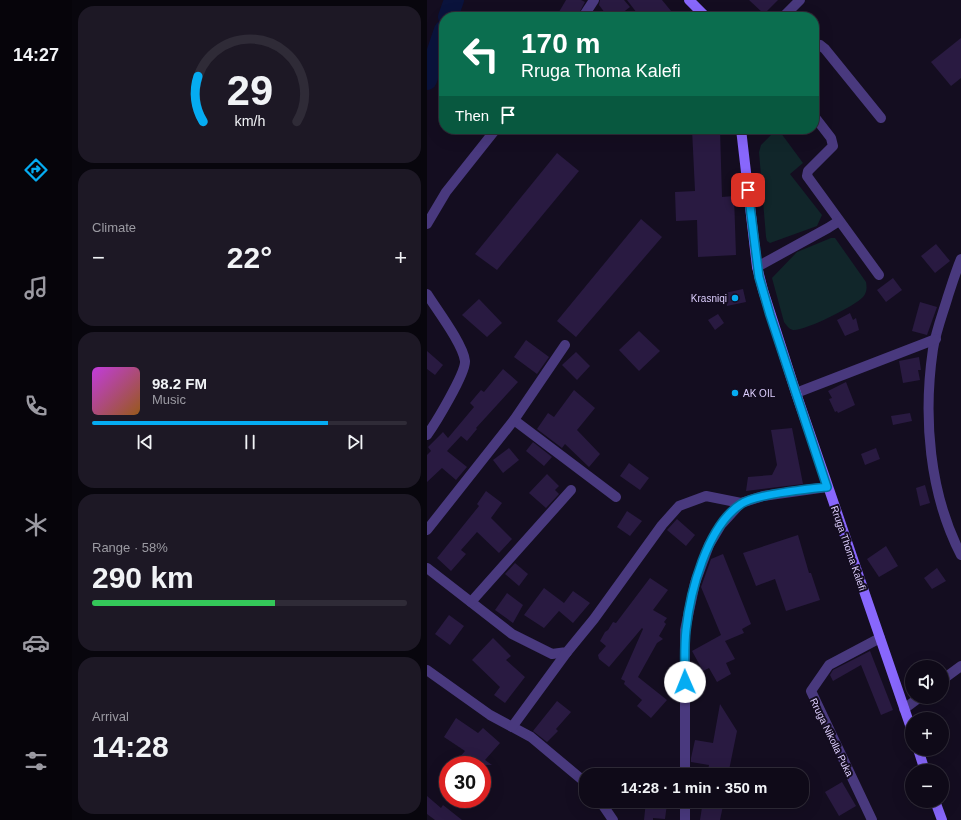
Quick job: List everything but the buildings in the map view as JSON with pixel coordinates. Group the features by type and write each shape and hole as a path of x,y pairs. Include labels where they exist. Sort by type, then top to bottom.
{"main road":[{"path":"689,0 701,12"},
{"name":"Rruga Thoma Kalefi","path":"742,134 757,267 770,315 827,487 905,712"},
{"path":"938,808 942,820"}],"street":[{"path":"586,12 594,0"},
{"path":"788,12 800,0"},
{"path":"819,45 825,49 881,118"},
{"path":"819,122 831,138 833,146 808,171 807,176 879,275"},
{"path":"427,224 446,192 492,134"},
{"path":"757,267 829,228 839,221"},
{"path":"961,258 936,338 930,379 930,439 937,488 952,538 961,554"},
{"path":"427,294 453,336 465,363 463,373 441,411 437,422 427,435"},
{"path":"796,393 936,338"},
{"path":"427,530 514,420 565,345"},
{"path":"514,420 616,497"},
{"path":"512,727 567,652 586,630 662,524 679,506 706,496 741,503 763,496 827,487"},
{"path":"471,602 571,490"},
{"path":"685,768 685,630 695,584 709,545 721,525 741,503"},
{"path":"427,568 512,634 552,654 567,652"},
{"name":"Rruga Nikolla Puka","path":"872,820 811,691 829,665 880,638"},
{"path":"949,675 961,666"},
{"path":"427,670 490,716 531,737 579,777"},
{"path":"904,708 910,704"},
{"path":"605,808 613,820"},
{"path":"685,808 685,820"}],"green space":[{"path":"772,134 782,134 803,163 790,174 822,215 817,226 770,243 767,241 759,152 761,145"},
{"path":"831,238 835,238 866,282 867,288 865,293 858,301 829,317 808,327 792,330 784,322 772,278 797,252"}],"waterway":[{"path":"450,12 454,0"},
{"path":"427,80 439,45"}],"place":[{"name":"Krasniqi","path":"735,298"},
{"name":"AK OIL","path":"735,393"}],"route":[{"path":"685,682 685,630 695,584 709,545 721,525 741,503 763,496 827,487 770,315 759,277 748,190"}]}
